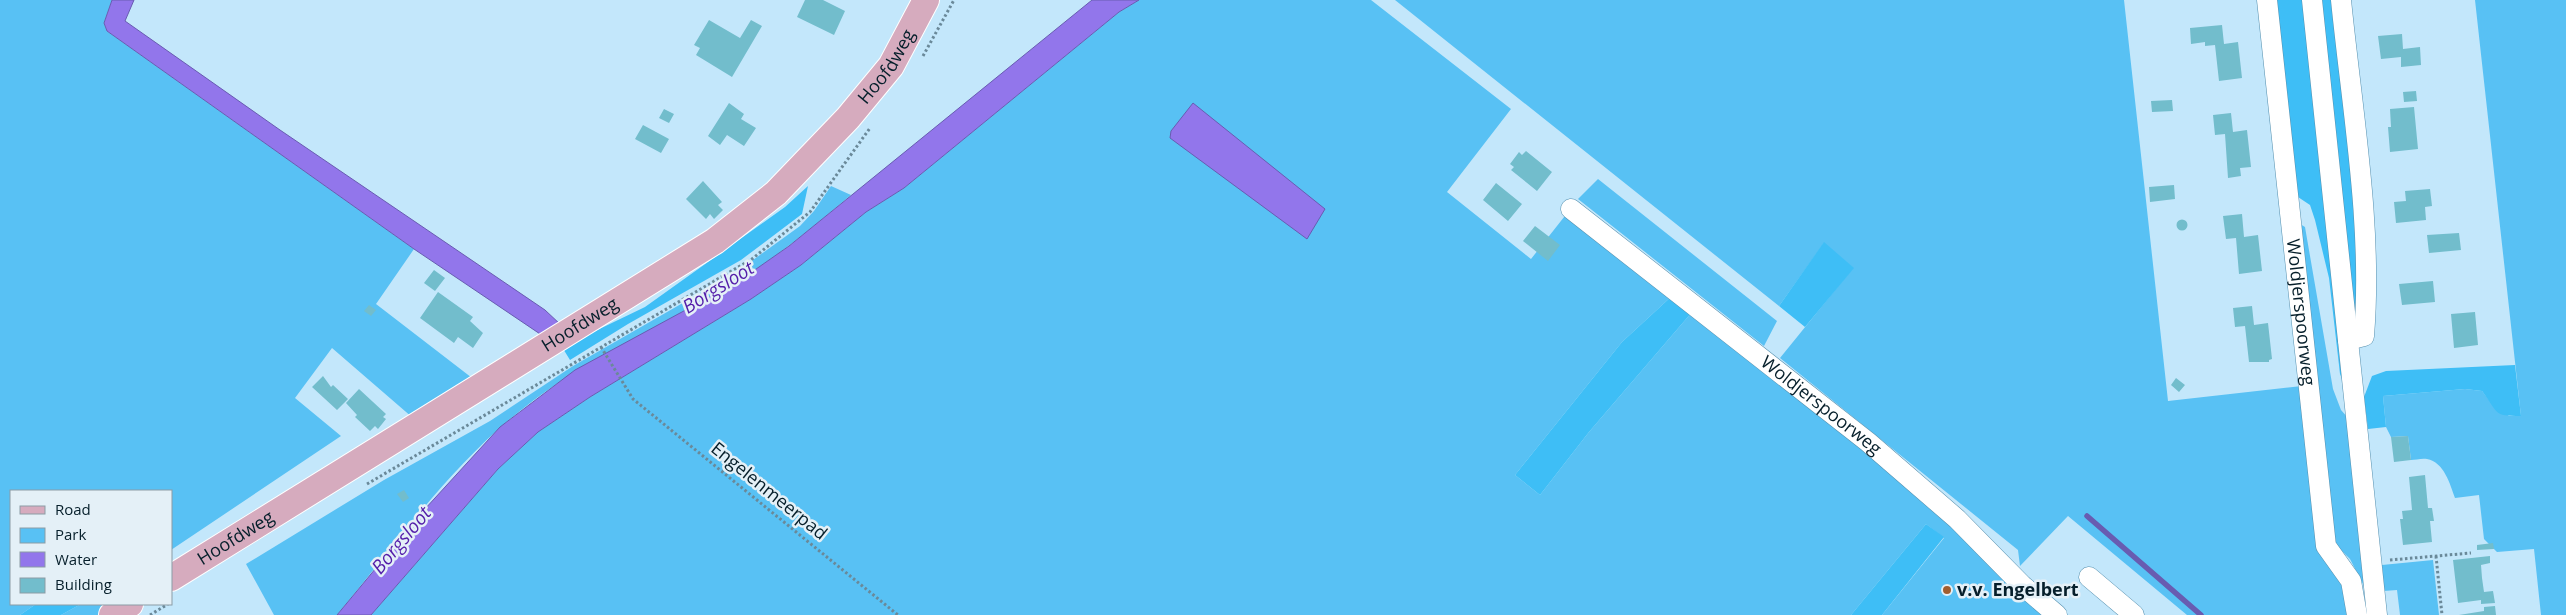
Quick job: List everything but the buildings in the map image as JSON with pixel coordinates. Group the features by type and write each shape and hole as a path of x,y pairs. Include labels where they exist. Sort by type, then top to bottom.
{"main road":[{"name":"Hoofdweg","path":"172,577 715,241 776,193 848,118 891,66 926,0"},
{"path":"112,615 128,605"}],"street":[{"name":"Woldjerspoorweg","path":"2267,0 2326,546 2351,581 2357,615"},
{"path":"2312,0 2377,615"},
{"path":"2341,0 2366,239 2367,297 2364,336 2348,340"},
{"name":"Woldjerspoorweg","path":"1571,208 1868,442 1957,519 2022,585 2058,615"},
{"path":"2089,577 2134,615"}],"path":[{"name":"Engelenmeerpad","path":"600,347 633,399 898,615"},
{"name":"Hoofdweg","path":"359,490 600,347"},
{"path":"2372,561 2471,553"},
{"path":"2436,556 2442,615"},
{"path":"150,615 166,605"}],"green space":[{"path":"0,0 112,0 104,23 107,31 414,249 376,304 476,381 413,418 332,348 295,398 341,436 172,549 172,490 10,490 10,605 35,605 20,615 0,615"},
{"path":"1139,0 1371,0 1511,109 1447,192 1531,259 1568,212 1673,295 1622,342 1515,475 1540,495 1589,432 1693,311 1938,511 2047,615 1882,615 1944,538 1926,524 1851,615 371,615 498,469 538,432 590,397 751,299 801,265 866,212 904,188 1119,12"},
{"path":"1395,0 2124,0 2168,401 2302,386 2322,558 2345,583 2350,615 2187,615 2068,516 2020,566 2018,550 1780,358 1853,268 1824,243 1779,306"},
{"path":"2475,0 2566,0 2566,615 2541,615 2534,549 2497,552 2484,539 2479,495 2455,498 2446,474 2438,464 2427,459 2411,460 2408,436 2391,437 2386,427 2383,396 2465,389 2482,391 2489,400 2509,416 2521,416"},
{"path":"1598,179 1777,321 1764,346 1578,199"},
{"path":"831,186 851,195 769,260 715,296 610,352 558,383 506,423 453,474 337,615 274,615 246,564 384,480 490,421 573,366 735,273 800,226 814,211"},
{"path":"2297,222 2305,227 2333,389 2341,410 2349,419 2367,592 2350,559 2336,545"},
{"path":"2433,560 2439,615 2400,615 2397,590 2384,591 2382,565"},
{"path":"79,605 115,605 99,615 61,615"}],"shaded area":[{"path":"2274,0 2304,0 2346,389 2340,374 2329,278 2315,220 2310,205 2295,195"},
{"path":"2320,0 2335,0 2362,301 2354,317"},
{"path":"808,186 802,214 741,260 628,324 570,360 562,347 645,307 785,207"},
{"path":"1824,242 1854,268 1805,327 1779,306"},
{"path":"1673,295 1693,311 1589,432 1540,495 1515,475 1622,342"},
{"path":"2515,365 2521,416 2500,414 2494,409 2482,391 2465,389 2383,396 2386,427 2368,429 2364,397 2372,376 2386,371"},
{"path":"1926,524 1944,537 1882,615 1851,615"},
{"path":"35,605 79,605 61,615 20,615"}],"water":[{"path":"112,0 134,0 125,21 280,130 545,310 561,325 546,338 414,249 107,31 104,23"},
{"name":"Borgsloot","path":"1092,0 1139,0 1119,12 904,188 866,212 801,265 751,299 590,397 538,432 498,469 371,615 337,615 424,510 500,427 575,370 739,281 789,246"},
{"path":"1193,103 1325,209 1307,239 1170,138 1171,131"}],"waterway":[{"path":"2087,516 2201,615"}],"place":[{"name":"v.v. Engelbert","path":"1947,590"}]}
